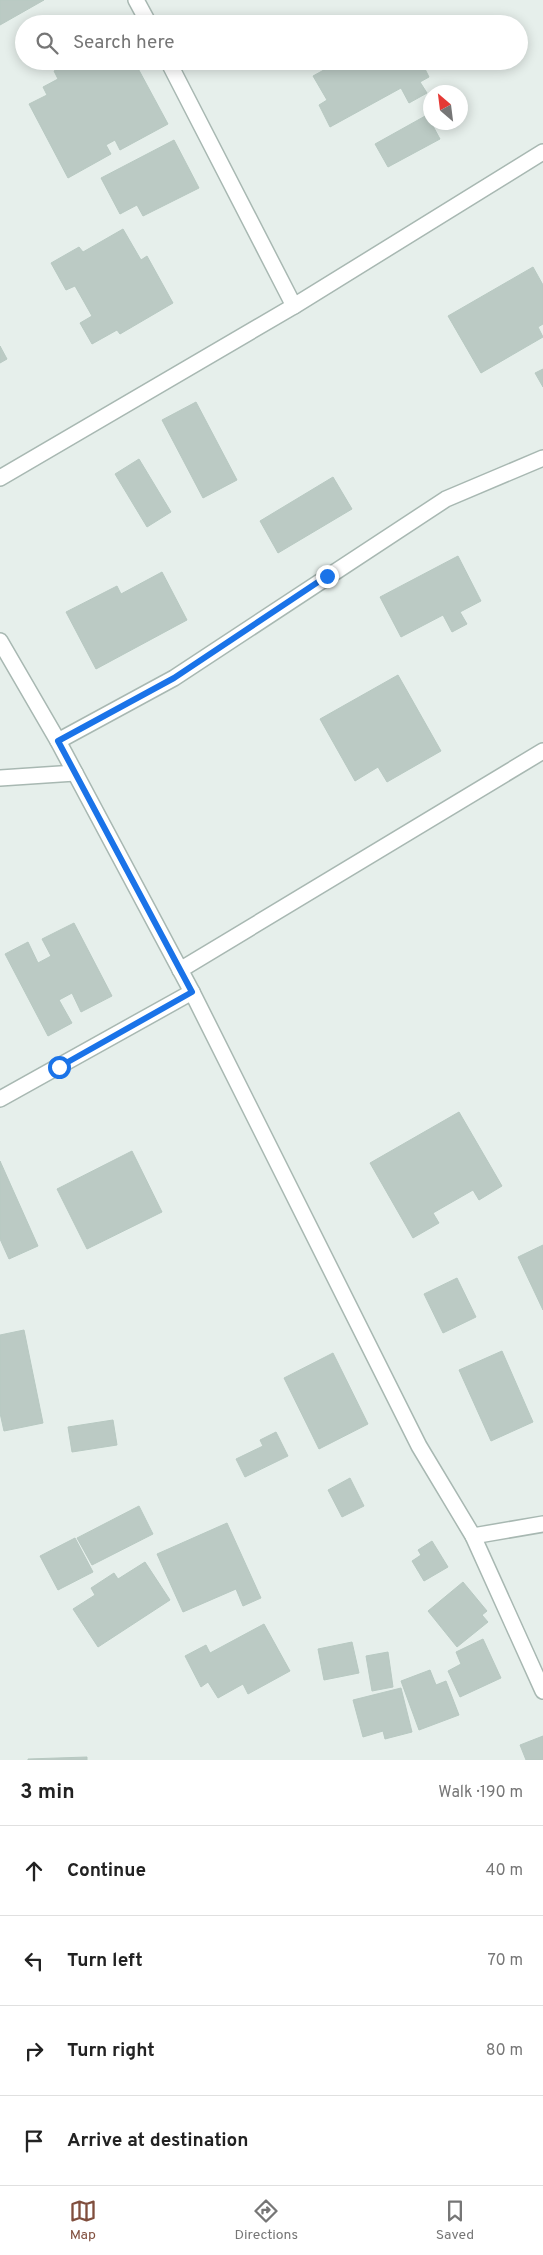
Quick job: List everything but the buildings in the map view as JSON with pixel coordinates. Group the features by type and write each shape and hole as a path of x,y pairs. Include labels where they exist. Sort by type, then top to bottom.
{"street":[{"path":"136,0 144,15"},
{"path":"173,70 294,306"},
{"path":"0,478 294,306 543,152"},
{"path":"58,741 174,678 446,499 543,458"},
{"path":"0,641 58,741 192,992 419,1446 473,1536 543,1691"},
{"path":"180,970 543,751"},
{"path":"0,778 74,773"},
{"path":"0,1098 192,992"},
{"path":"473,1536 543,1524"}],"route":[{"path":"59,1067 192,992 58,741 174,678 327,576"}]}
